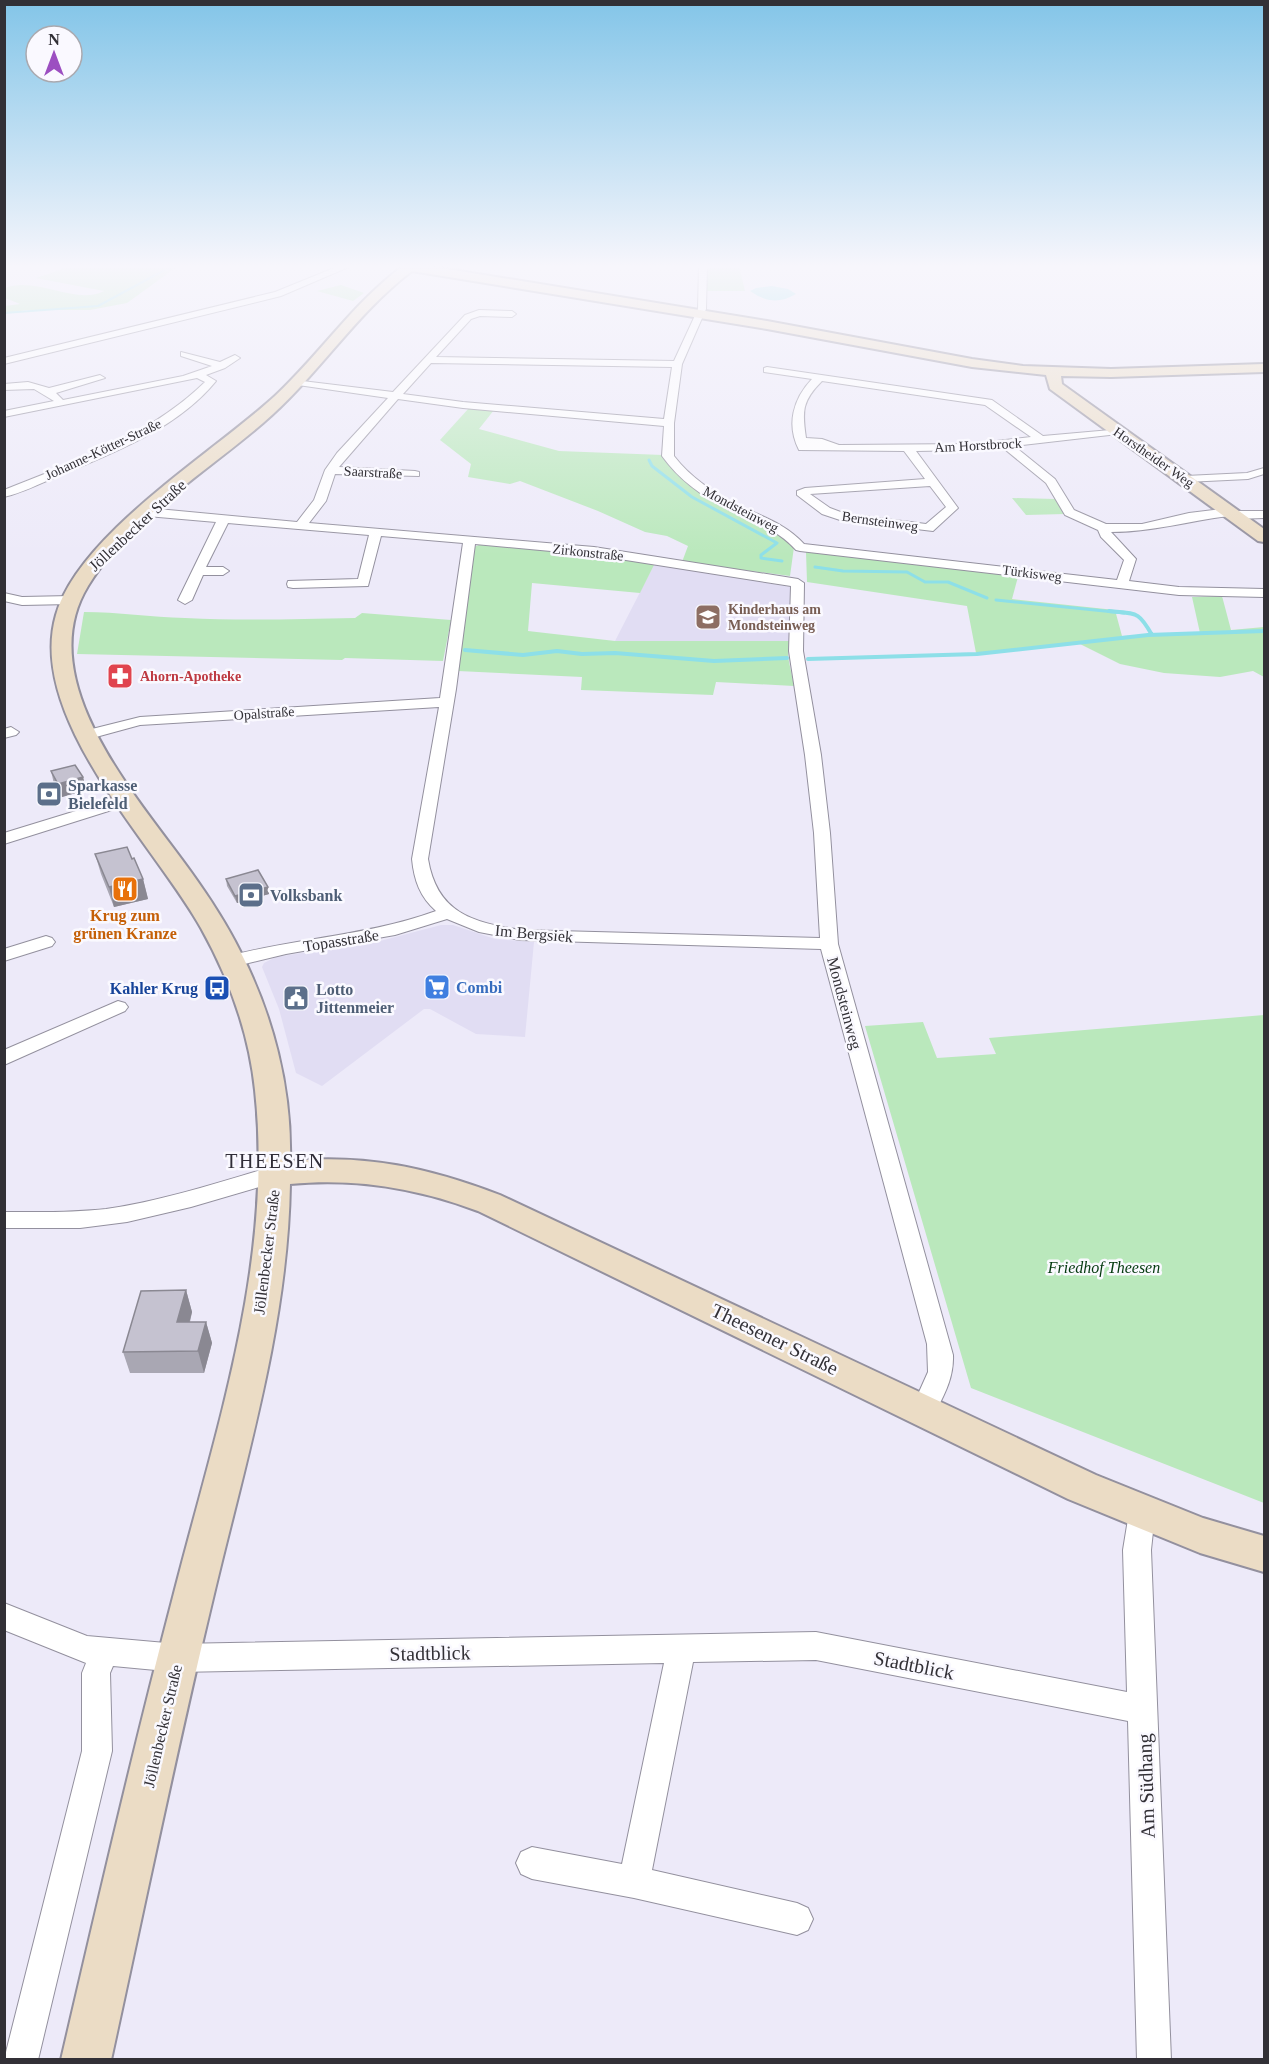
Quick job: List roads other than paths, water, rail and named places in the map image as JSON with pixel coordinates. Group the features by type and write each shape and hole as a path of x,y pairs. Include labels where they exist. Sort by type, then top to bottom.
{"main road":[{"name":"Jöllenbecker Straße","path":"86,2060 177,1658 247,1373 265,1275 275,1174 273,1112 263,1046 255,1015 232,961 192,891 85,735 70,701 63,666 63,622 70,600 89,569 147,512 249,428 298,382 315,362"},
{"path":"968,362 1053,373 1264,368"},
{"name":"Horstheider Weg","path":"1053,373 1055,386 1264,537"},
{"name":"Theesener Straße","path":"275,1174 322,1169 381,1172 426,1180 464,1193 1082,1487 1142,1513 1264,1554"}],"street":[{"path":"210,362 222,366"},
{"path":"4,414 199,375 228,362"},
{"name":"Saarstraße","path":"301,525 320,501 331,470 340,455 378,412 428,362"},
{"path":"573,362 677,364"},
{"name":"Mondsteinweg","path":"677,364 669,423 668,456 685,474 714,496 737,509 774,524 800,547"},
{"path":"767,370 988,402 1042,440"},
{"name":"Johanne-Kötter-Straße","path":"4,494 80,463 165,420 211,381 199,375"},
{"path":"47,392 100,378"},
{"name":"Am Horstbrock","path":"819,378 802,395 799,403 798,421 801,441 822,442 838,448 961,448 1118,431"},
{"path":"298,382 487,407 669,423"},
{"path":"4,387 22,383 47,392 61,404"},
{"path":"1005,444 1051,481 1069,512 1104,528 1142,528 1190,517 1264,514"},
{"name":"Bernsteinweg","path":"908,448 933,482 952,508 929,528 844,517 826,512 801,493 805,490 933,482"},
{"name":"Saarstraße","path":"331,470 415,474"},
{"path":"1186,479 1248,476 1264,471"},
{"path":"4,480 23,486"},
{"name":"Zirkonstraße","path":"147,512 594,551 798,583"},
{"path":"185,600 223,520"},
{"path":"1104,528 1105,534 1130,559 1122,583"},
{"path":"293,584 363,583 376,532"},
{"name":"Im Bergsiek","path":"469,541 420,860 424,886 433,899 448,913 478,927 520,935 829,944"},
{"name":"Türkisweg","path":"800,547 1193,592 1264,593"},
{"path":"198,571 223,571"},
{"name":"Mondsteinweg","path":"798,583 796,651 813,755 822,833 829,944 939,1344 942,1373 924,1410"},
{"path":"4,597 22,601 70,600"},
{"name":"Opalstraße","path":"85,735 140,721 446,702"},
{"path":"4,838 128,800"},
{"name":"Topasstraße","path":"232,961 271,951 389,932 448,913"},
{"path":"4,955 46,942"},
{"path":"4,1058 118,1007"},
{"path":"4,1220 66,1220 107,1217 171,1203 275,1174"},
{"name":"Am Südhang","path":"1142,1513 1137,1550 1154,2060"},
{"name":"Stadtblick","path":"4,1616 87,1650 177,1658 816,1646 1144,1710"},
{"path":"634,1882 682,1647"},
{"path":"21,2060 98,1752 96,1673 104,1653"},
{"path":"532,1863 634,1882 797,1919"}],"waterway":[{"path":"649,460 652,466 692,497 777,543 761,555 761,558 782,561"},
{"path":"815,567 843,571 907,572 925,582 948,582 987,598"},
{"path":"996,600 1124,613"},
{"path":"1109,611 1125,612 1139,617 1152,635"},
{"path":"1152,635 1264,631"},
{"path":"808,659 977,654 1152,635"},
{"path":"465,650 523,655 557,651 582,654 615,653 714,661 787,658"}],"place":[{"name":"Kinderhaus am Mondsteinweg","path":"708,617"},
{"name":"Ahorn-Apotheke","path":"120,676"},
{"name":"Sparkasse Bielefeld","path":"49,794"},
{"name":"Krug zum grünen Kranze","path":"125,889"},
{"name":"Volksbank","path":"251,895"},
{"name":"Combi","path":"437,987"},
{"name":"Kahler Krug","path":"217,988"},
{"name":"Lotto Jittenmeier","path":"296,998"}],"district":[{"name":"THEESEN","path":"275,1161"}],"park label":[{"name":"Friedhof Theesen","path":"1104,1267"}]}
